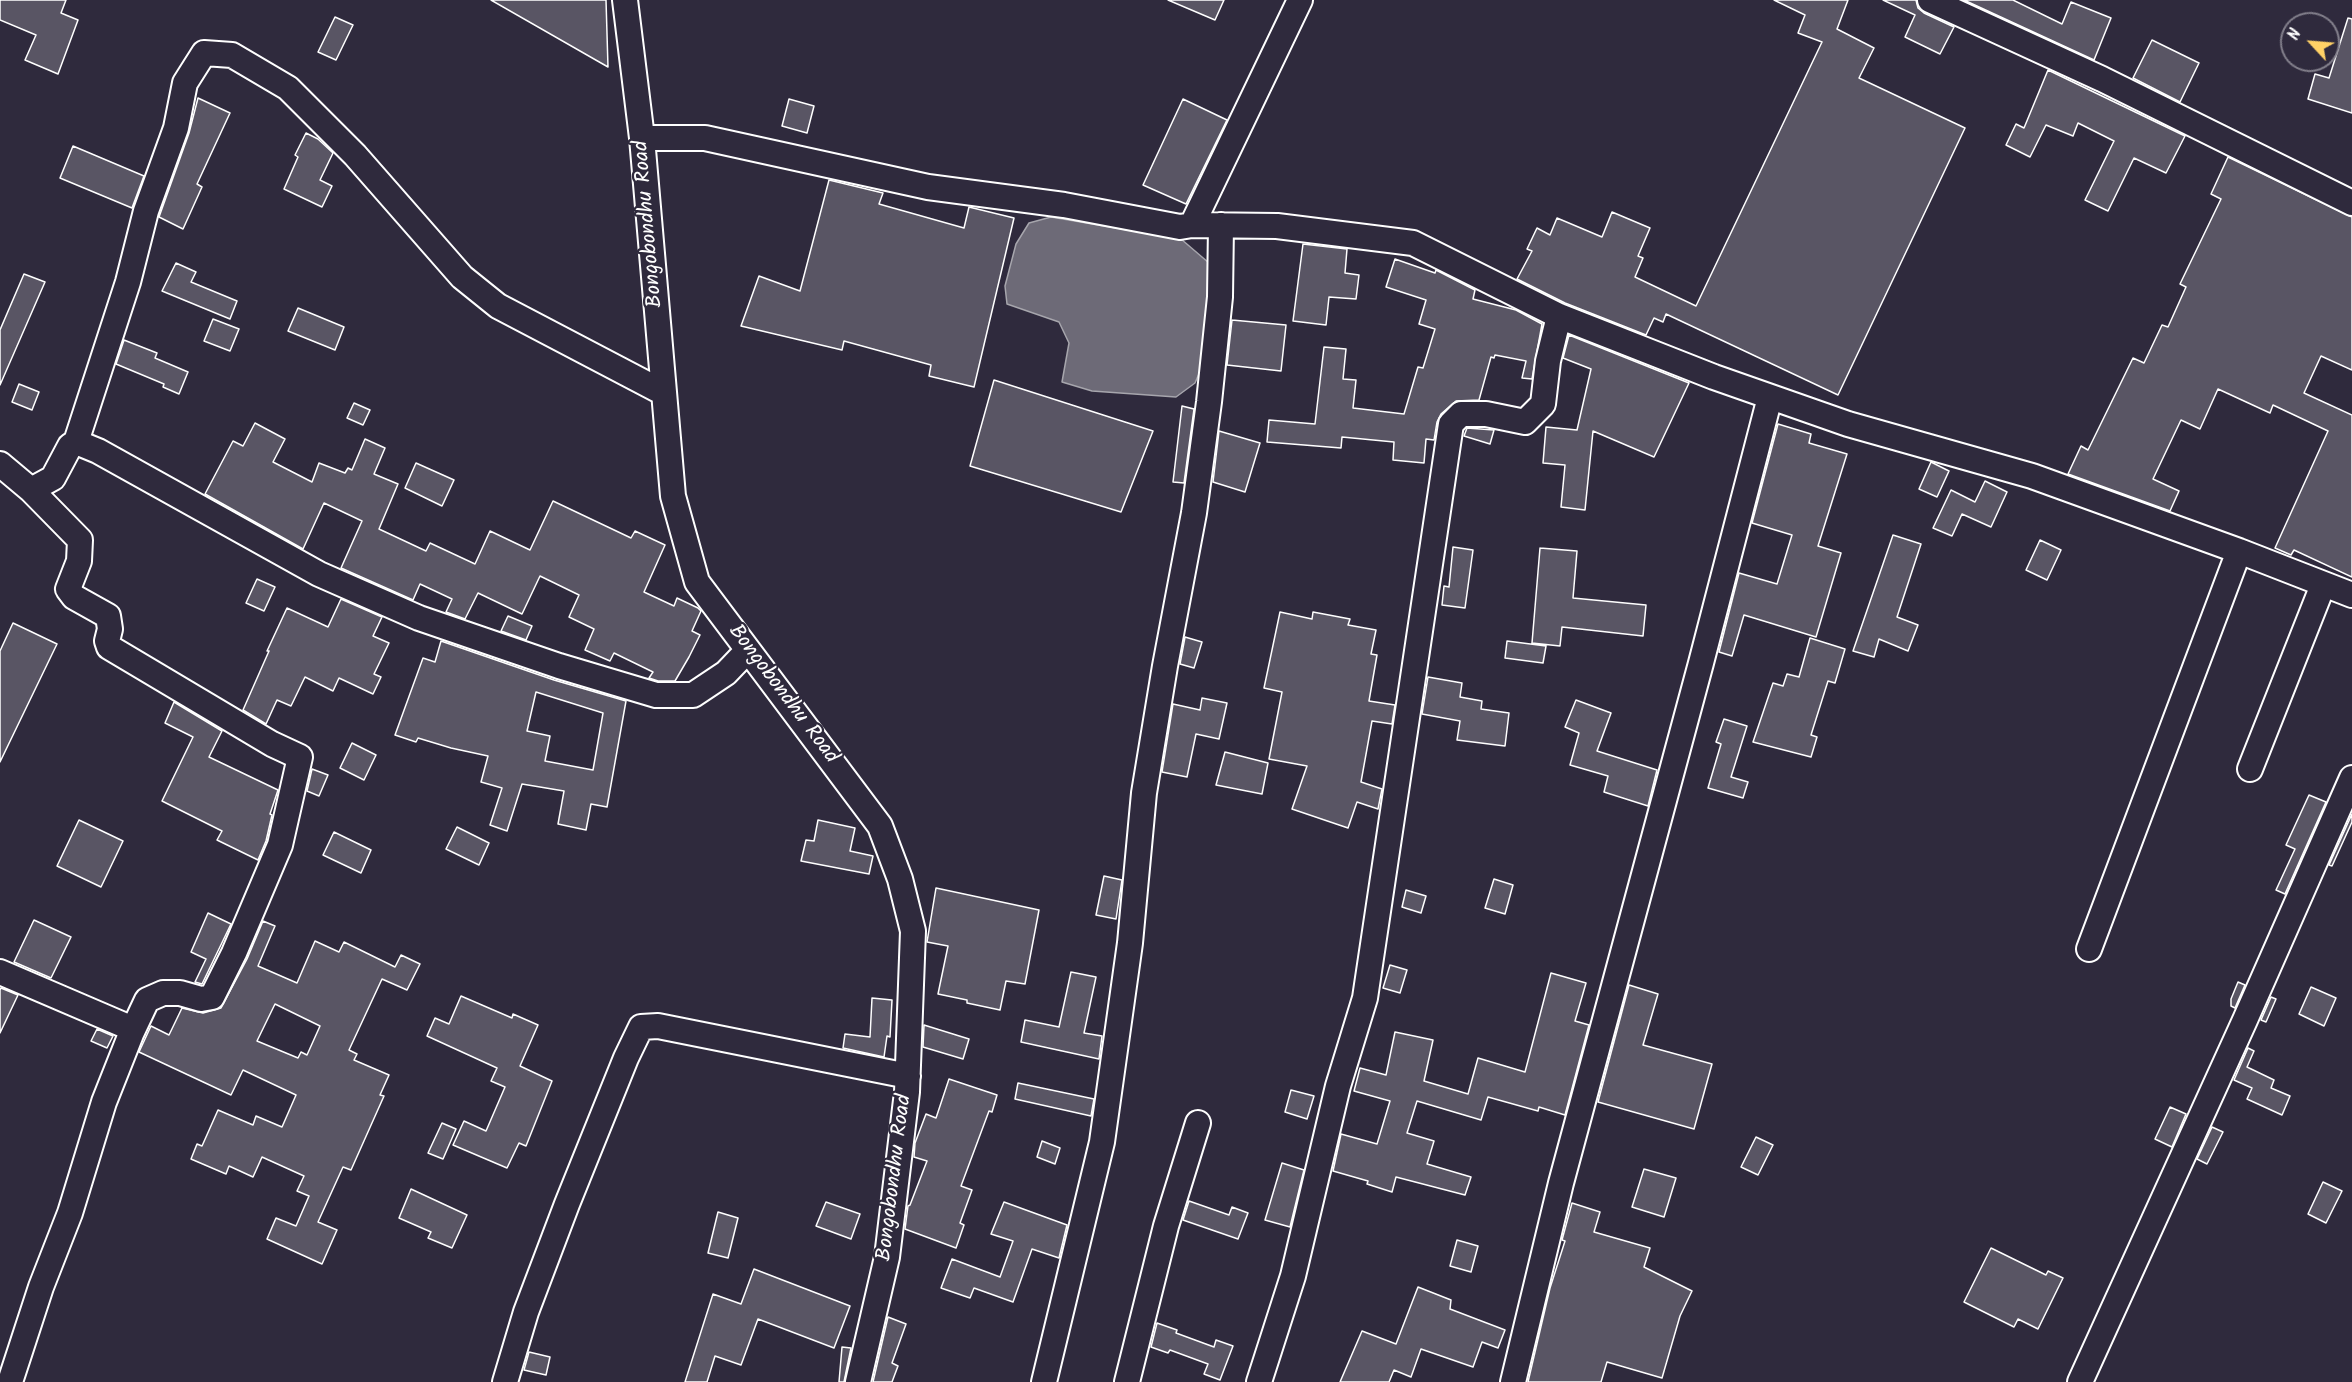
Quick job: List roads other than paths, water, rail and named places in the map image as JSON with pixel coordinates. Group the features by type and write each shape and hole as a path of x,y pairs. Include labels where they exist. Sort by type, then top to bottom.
{"street":[{"name":"Bongobondhu Road","path":"625,0 642,138 673,496 697,582 880,826 900,879 913,931 908,1076 887,1257 858,1382"},
{"path":"1192,225 1300,0"},
{"path":"1930,0 2102,79 2352,203"},
{"path":"31,490 53,478 70,446 76,442 128,282 146,211 176,128 185,83 204,53 232,55 288,88 355,155 462,277 498,306 664,393"},
{"path":"642,138 705,138 928,187 1064,205 1180,227 1192,225 1277,226 1413,243 1559,316 1770,397 1848,424 2032,476 2239,551 2352,595"},
{"path":"1044,1382 1102,1142 1130,943 1144,793 1194,513 1209,402 1220,297 1221,225"},
{"path":"1259,1382 1293,1276 1338,1086 1365,998 1451,424 1461,414 1486,414 1526,422 1543,404 1548,361 1559,316"},
{"path":"1513,1382 1561,1183 1770,397"},
{"path":"76,442 98,450 220,521 319,574 418,618 559,666 656,695 693,695 726,673 748,650"},
{"path":"0,464 31,490 80,540 79,561 68,589 74,597 108,616 110,629 107,641 109,647 273,744 300,757 280,845 234,953 212,997 201,999 180,993 163,993 147,1000 104,1102 70,1213 41,1287 10,1382"},
{"path":"2089,949 2239,551"},
{"path":"2250,769 2323,585"},
{"path":"2080,1382 2231,1052 2352,778"},
{"path":"0,972 134,1029"},
{"path":"505,1382 526,1312 567,1204 626,1058 641,1027 658,1026 908,1076"},
{"path":"1127,1382 1166,1226 1198,1123"}]}
